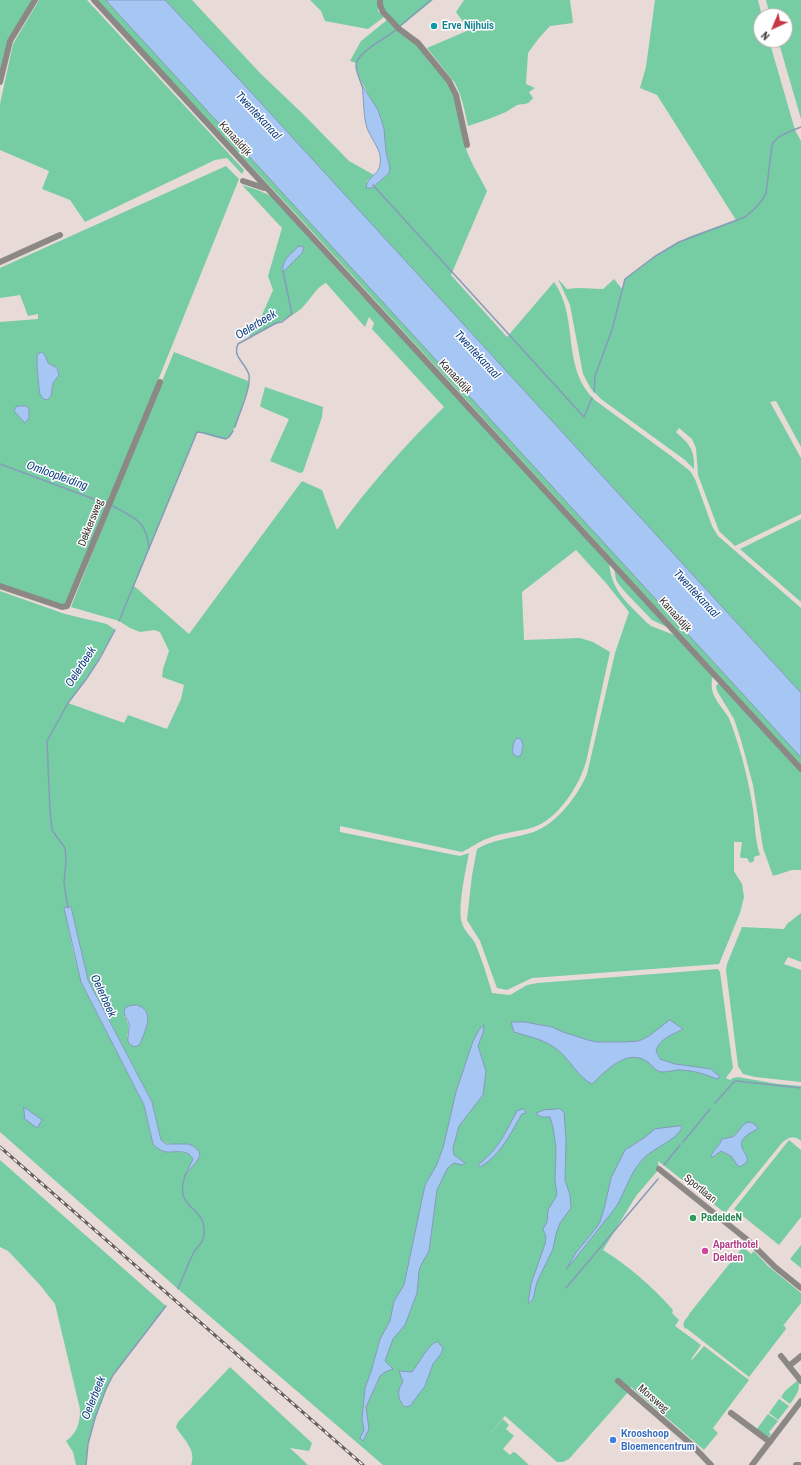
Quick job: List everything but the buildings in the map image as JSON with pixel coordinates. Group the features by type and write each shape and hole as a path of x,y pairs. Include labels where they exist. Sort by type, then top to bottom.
{"street":[{"path":"0,82 10,41 35,0"},
{"name":"Kanaaldijk","path":"94,0 267,190 801,768"},
{"path":"380,0 380,5 383,12 399,29 418,43 449,81 456,95 467,145"},
{"path":"247,168 243,179 267,190"},
{"path":"0,262 60,235"},
{"name":"Dekkersweg","path":"0,586 62,607 67,606 160,382"},
{"name":"Sportlaan","path":"659,1169 750,1242 775,1267 801,1288"},
{"path":"781,1356 801,1381"},
{"path":"789,1366 801,1356"},
{"name":"Morsweg","path":"618,1381 692,1445 711,1465"},
{"path":"752,1465 801,1400"},
{"path":"731,1413 770,1442"}],"green space":[{"path":"0,0 33,0 7,41 0,70"},
{"path":"39,0 87,0 244,170 242,174 227,158 215,160 85,222 70,200 42,189 49,171 0,150 0,104 13,44"},
{"path":"96,0 106,0 801,757 801,765 295,213"},
{"path":"165,0 192,0 260,73 349,161 374,175 367,181 372,188 389,173 389,162 370,98 360,78 356,63 350,61 361,41 387,20 399,33 415,43 450,85 455,97 467,152 487,191 451,275 507,337 554,282 562,296 574,359 578,374 585,388 596,401 690,471 695,479 712,526 718,536 801,608 801,693"},
{"path":"310,0 378,0 378,11 384,17 368,29 325,21 321,11"},
{"path":"383,0 433,0 400,27 383,9"},
{"path":"464,0 570,0 573,23 550,26 528,53 526,84 535,88 529,92 533,98 531,101 526,104 517,105 501,114 468,126 455,83 427,48 469,30 456,12"},
{"path":"655,0 758,0 760,8 753,8 753,48 771,48 795,130 801,141 801,447 776,401 770,402 801,458 801,514 735,546 719,531 698,475 696,448 692,439 679,428 676,432 684,440 692,452 694,469 685,460 601,399 591,389 583,374 570,305 558,279 567,289 603,289 614,279 622,289 625,279 654,257 691,236 736,220 657,95 640,88 646,67"},
{"path":"766,0 801,0 801,119 780,48 793,48 793,8 768,8"},
{"path":"226,166 239,179 108,505 64,606 0,585 0,322 38,319 38,314 28,316 20,295 0,298 0,268","holes":["47,360 48,363 57,368 59,375 53,383 53,389 39,379 37,369","20,406 26,406 29,409 29,418 25,423 14,411"]},
{"path":"242,185 271,196 609,562 613,581 626,602 651,626 677,636 713,676 713,692 717,701 730,720 742,759 749,789 760,855 754,857 754,861 750,863 747,858 740,857 742,842 734,842 734,871 742,884 744,897 740,913 719,964 532,978 507,990 497,988 480,941 467,920 472,875 477,849 492,842 529,834 552,822 573,799 587,774 615,653 629,612 606,583 576,550 522,592 524,640 580,638 593,642 610,652 586,762 573,791 559,809 543,823 534,827 494,836 462,852 340,826 340,832 460,856 469,853 462,889 461,917 464,929 478,949 492,993 510,995 527,985 538,983 718,969 720,972 733,1068 726,1078 730,1080 738,1077 778,1084 801,1086 801,1141 793,1137 783,1142 725,1213 658,1161 659,1169 636,1196 603,1250 640,1277 657,1293 673,1310 672,1313 679,1320 675,1326 701,1345 691,1361 704,1346 749,1380 713,1428 718,1433 704,1450 631,1387 569,1459 563,1462 557,1462 505,1416 485,1439 503,1419 509,1425 506,1429 514,1436 503,1449 510,1455 513,1452 516,1453 529,1465 383,1465 178,1289 0,1132 0,591 65,614 107,624 115,630 93,668 68,703 124,723 128,715 167,729 181,699 184,685 162,677 169,651 160,632 154,630 140,632 119,621 71,607 174,352 248,381 248,387 235,427 229,437 218,438 197,432 134,586 189,634 302,481 322,490 337,530 388,466 444,407 372,329 374,323 369,317 365,327 326,283 318,289 297,312 248,338 262,315 273,290 268,276 282,228","holes":["71,907 88,980 152,1102 161,1140 168,1144 187,1144 196,1148 197,1161 187,1173 193,1159 189,1154 162,1150 153,1144 144,1105 87,994 73,952 65,908","124,1016 148,1020 140,1044 127,1036 128,1026"]},
{"path":"265,387 323,407 322,417 303,472 300,473 270,461 289,419 260,406"},
{"path":"801,519 801,602 740,549"},
{"path":"614,567 671,629 652,620 628,595 616,580"},
{"path":"721,684 801,772 801,870 792,870 773,876 763,848 753,785 741,740 734,719 717,691 716,686"},
{"path":"801,913 801,962 788,957 784,964 801,970 801,1082 755,1077 743,1074 738,1066 726,970 727,964 742,927 784,929 787,924"},
{"path":"789,1140 801,1150 801,1217 779,1245 734,1209"},
{"path":"0,1160 166,1306 113,1375 95,1418 88,1444 86,1465 76,1465 73,1452 66,1441 73,1435 77,1428 80,1409 55,1304 40,1285 13,1256 8,1251 0,1247"},
{"path":"801,1245 801,1268 790,1259"},
{"path":"743,1247 751,1254 754,1251 768,1266 801,1293 801,1303 783,1326 785,1326 786,1329 749,1377 684,1327 684,1321 689,1314"},
{"path":"230,1367 312,1443 309,1451 290,1448 308,1465 191,1465 191,1450 176,1427 178,1422"},
{"path":"798,1380 799,1383 796,1395 790,1404 781,1397 785,1391"},
{"path":"779,1399 789,1406 778,1420 769,1413"},
{"path":"768,1414 778,1421 769,1432 771,1434 768,1438 756,1430"}],"water":[{"name":"Twentekanaal","path":"106,0 165,0 249,90 801,693 801,757"},
{"path":"362,85 378,110 384,129 386,152 390,168 389,173 372,188 366,188 369,180 379,169 381,160 379,151 367,128"},
{"path":"299,246 304,247 302,253 283,272 285,261"},
{"path":"42,352 48,363 57,368 59,375 53,383 51,396 47,400 40,395 39,387 37,355"},
{"path":"26,406 29,409 29,418 25,423 14,411 16,407"},
{"path":"517,738 521,739 523,745 521,755 518,757 513,754 514,743"},
{"path":"71,907 88,980 152,1102 161,1140 166,1144 188,1144 199,1151 200,1156 186,1174 193,1159 189,1154 184,1152 162,1151 153,1144 144,1105 81,982 64,908"},
{"path":"137,1005 143,1008 146,1012 148,1022 140,1044 135,1047 128,1042 129,1023 124,1012 125,1008"},
{"path":"670,1020 683,1029 660,1043 656,1051 660,1059 675,1064 711,1069 720,1077 717,1079 684,1070 661,1072 641,1058 633,1057 618,1062 592,1084 587,1081 554,1047 538,1039 514,1032 511,1022 525,1022 552,1027 563,1032 597,1042 625,1042 639,1041 649,1036"},
{"path":"484,1025 483,1033 478,1046 486,1071 483,1095 459,1126 453,1148 454,1155 465,1163 462,1165 454,1163 451,1165 447,1169 437,1190 429,1251 419,1271 417,1293 405,1325 393,1339 385,1361 393,1369 380,1376 366,1407 369,1429 363,1441 360,1438 364,1430 362,1419 365,1388 380,1339 390,1321 394,1301 404,1285 425,1185 436,1166 443,1148 456,1092 473,1041 479,1030"},
{"path":"24,1107 42,1120 37,1128 25,1119"},
{"path":"524,1109 526,1113 522,1114 499,1150 480,1167 478,1165 496,1147 505,1134 517,1111"},
{"path":"560,1109 564,1112 566,1141 565,1180 570,1195 571,1208 560,1223 553,1249 537,1282 533,1299 528,1304 531,1284 545,1244 546,1237 543,1229 547,1222 548,1210 557,1195 555,1180 556,1148 553,1127 550,1117 542,1117 536,1113 544,1110"},
{"path":"745,1123 753,1123 758,1128 746,1136 741,1144 747,1162 740,1167 731,1156 721,1151 713,1157 711,1156 722,1139 734,1136"},
{"path":"681,1126 682,1128 675,1137 649,1154 639,1163 616,1207 566,1270 575,1254 600,1222 611,1178 625,1150 655,1129"},
{"path":"438,1342 443,1348 441,1354 433,1364 425,1386 410,1406 405,1407 399,1398 399,1389 403,1382 399,1371 412,1372 427,1350 434,1343"}],"waterway":[{"name":"Oelerbeek","path":"400,26 431,0"},
{"name":"Oelerbeek","path":"362,86 356,68 361,55 396,30"},
{"path":"594,392 595,376 612,330 625,279 654,257 679,242 745,217 752,212 766,193 772,145 781,136 801,127"},
{"path":"373,185 584,417 592,398"},
{"name":"Oelerbeek","path":"235,427 247,394 249,381 249,375 237,353 238,344 276,323 282,322 292,314 283,271"},
{"name":"Oelerbeek","path":"119,621 197,432 226,439 233,431"},
{"name":"Omloopleiding","path":"0,464 107,504"},
{"name":"Omloopleiding","path":"111,505 138,521 148,539 149,549"},
{"name":"Oelerbeek","path":"68,908 64,883 66,861 65,848 52,830 47,741 68,703 100,658 115,630"},
{"path":"715,1103 736,1081 801,1088"},
{"path":"683,1142 710,1109"},
{"path":"664,1165 680,1145"},
{"name":"Oelerbeek","path":"178,1289 194,1252 202,1241 204,1235 203,1222 186,1201 183,1194 183,1185 186,1173"},
{"path":"566,1288 658,1179"},
{"name":"Oelerbeek","path":"86,1465 88,1444 95,1418 113,1375 166,1306"}],"railway":[{"path":"0,1147 363,1465"}],"place":[{"name":"Erve Nijhuis","path":"434,26"},
{"name":"PadeldeN","path":"693,1218"},
{"name":"Aparthotel Delden","path":"705,1251"},
{"name":"Krooshoop Bloemencentrum","path":"613,1440"}]}
